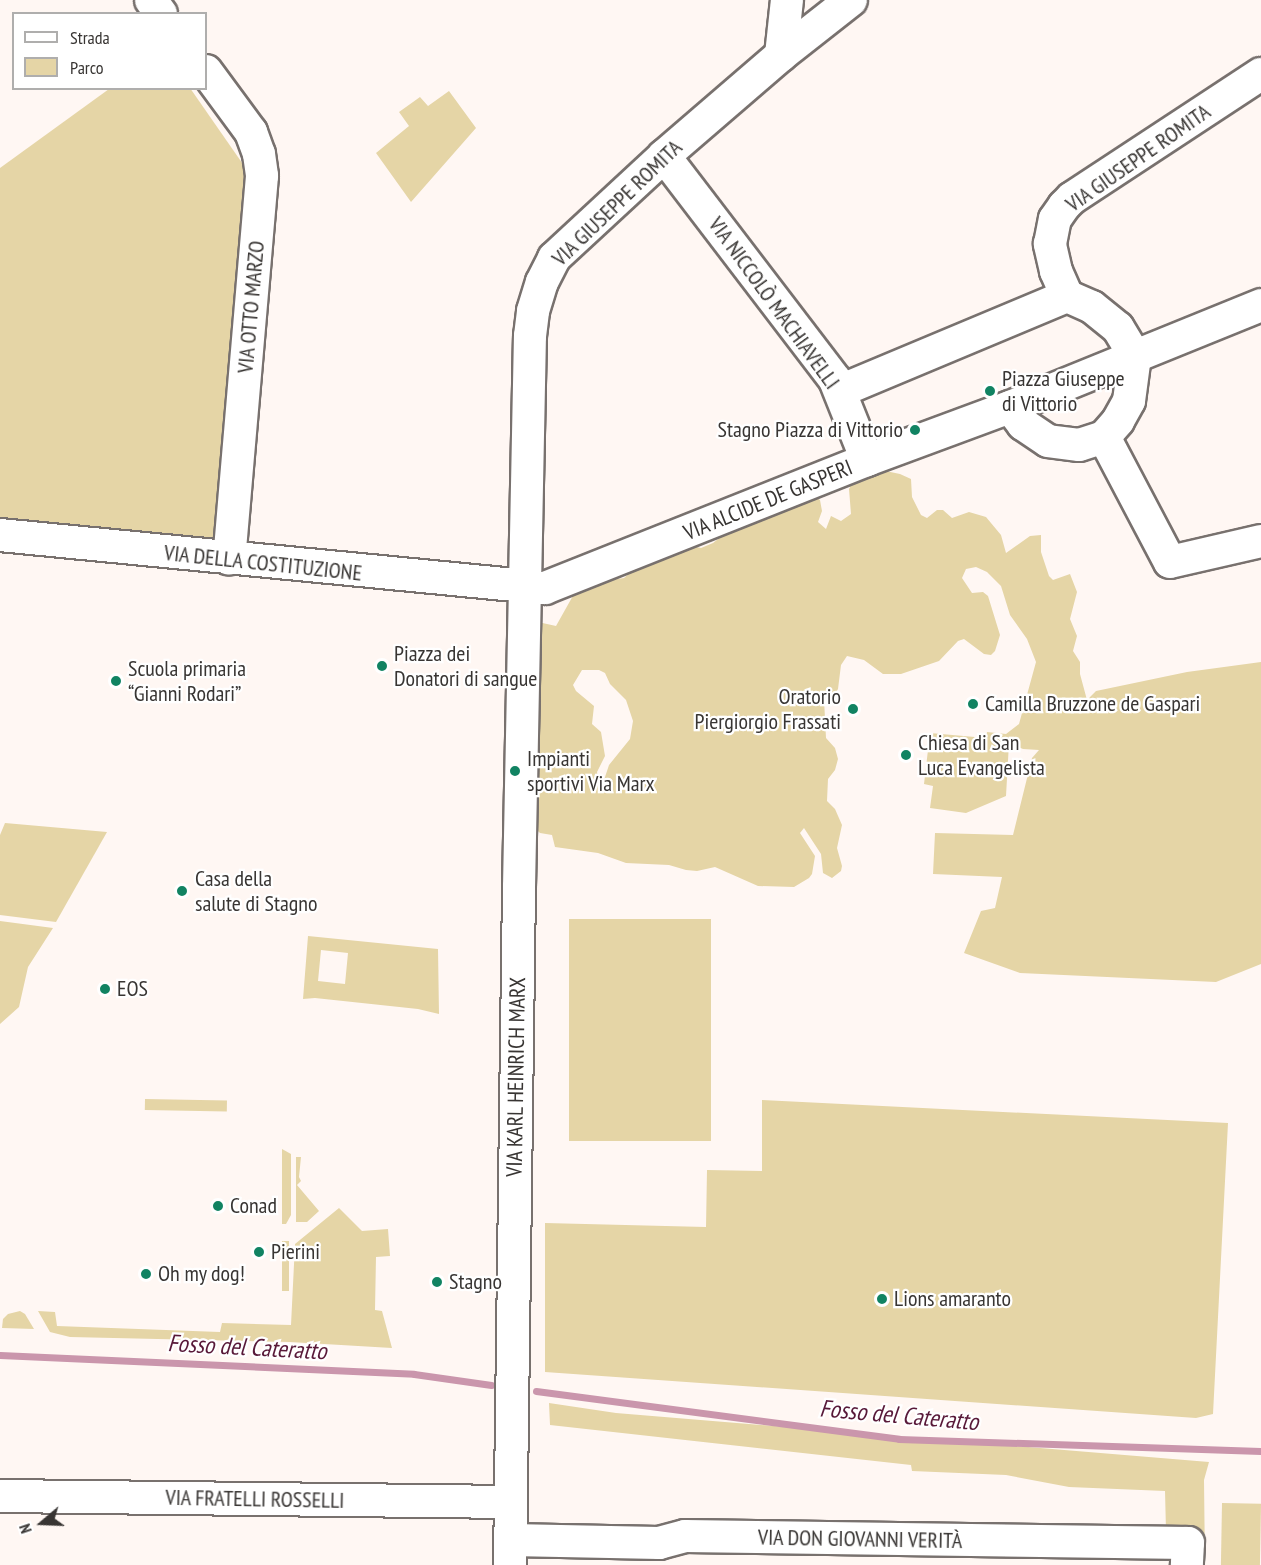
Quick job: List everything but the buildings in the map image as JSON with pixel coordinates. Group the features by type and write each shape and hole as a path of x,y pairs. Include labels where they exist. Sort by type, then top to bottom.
{"street":[{"path":"150,0 159,12"},
{"path":"781,55 787,0"},
{"name":"VIA GIUSEPPE ROMITA","path":"526,588 530,336 537,295 555,258 664,156 781,55 851,0"},
{"name":"VIA OTTO MARZO","path":"207,72 251,132 259,154 262,176 229,559"},
{"name":"VIA GIUSEPPE ROMITA","path":"1067,296 1056,271 1050,243 1055,219 1064,206 1072,198 1261,74"},
{"name":"VIA NICCOLÒ MACHIAVELLI","path":"664,156 835,380 867,460"},
{"path":"840,391 1067,296 1092,307 1118,328 1135,356 1129,401 1118,421 1104,437 1079,445 1048,441 1023,424 1010,407 1135,356 1261,305"},
{"name":"VIA ALCIDE DE GASPERI","path":"526,588 545,588 867,460 1010,407"},
{"path":"1104,437 1170,562 1261,541"},
{"name":"VIA DELLA COSTITUZIONE","path":"0,535 526,588"},
{"name":"VIA KARL HEINRICH MARX","path":"510,1553 519,887 526,588"},
{"name":"VIA FRATELLI ROSSELLI","path":"0,1496 511,1502"},
{"name":"VIA DON GIOVANNI VERITÀ","path":"510,1553 659,1543 685,1536 1188,1543 1187,1565"}],"green space":[{"path":"108,90 191,90 247,170 219,551 0,528 0,168"},
{"path":"449,91 476,128 411,202 376,153 409,126 399,112 420,97 428,106"},
{"path":"876,469 911,479 912,497 921,515 927,518 937,510 943,510 952,518 969,512 986,517 1001,535 1006,553 1030,536 1041,535 1041,552 1049,576 1053,580 1070,574 1077,592 1070,619 1077,636 1073,651 1080,662 1080,674 1087,700 1096,691 1187,672 1261,662 1261,964 1216,982 1020,973 964,953 981,911 995,908 1002,877 933,874 935,833 1013,835 1032,758 1039,750 1023,749 1009,743 1006,796 966,813 930,808 933,786 924,784 930,733 986,738 987,732 1006,734 1019,724 1036,662 1027,639 1010,615 1001,586 987,572 976,567 966,569 962,578 972,593 983,592 988,596 1000,635 995,651 991,655 984,654 964,639 958,641 939,661 901,674 883,674 864,660 847,656 841,665 838,689 835,694 824,699 826,738 835,748 838,759 835,770 828,779 827,801 835,809 842,825 837,848 842,866 841,871 832,878 823,873 821,854 804,828 800,833 815,856 812,874 809,878 794,887 758,886 715,867 697,871 669,865 626,863 598,853 555,847 552,835 540,833 527,820 538,622 556,626 579,585 624,578 633,570 650,565 683,544 701,548 713,543 727,532 810,493 820,500 822,511 818,522 826,529 831,516 841,521 851,514 849,489 859,476","holes":["582,670 599,670 605,673 610,684 626,700 633,721 630,739 609,765 604,780 598,778 597,772 605,756 601,732 592,724 594,706 576,691 573,685"]},
{"path":"5,823 107,832 56,922 0,915 0,835"},
{"path":"569,919 711,919 711,1141 569,1141"},
{"path":"0,921 53,928 28,967 19,1007 0,1024"},
{"path":"308,936 438,949 439,1014 418,1009 315,998 303,999","holes":["321,950 348,953 345,984 318,981"]},
{"path":"145,1099 227,1100 227,1111 145,1110"},
{"name":"Lions amaranto","path":"762,1100 1228,1123 1213,1414 1196,1418 545,1372 545,1223 706,1227 707,1170 762,1171"},
{"path":"282,1149 291,1154 291,1215 286,1224 282,1224"},
{"path":"296,1157 301,1157 299,1177 301,1181 297,1185 319,1211 307,1222 296,1222"},
{"path":"339,1208 362,1231 388,1229 390,1256 376,1257 375,1310 382,1311 392,1348 290,1342 70,1337 50,1332 38,1311 55,1312 57,1326 220,1332 222,1323 291,1325 295,1244"},
{"path":"282,1241 289,1241 289,1291 282,1291"},
{"path":"20,1311 25,1314 34,1329 2,1328 3,1319 8,1314"},
{"path":"549,1403 616,1413 1209,1462 1204,1480 1205,1565 1198,1565 1166,1531 1165,1491 1069,1487 1006,1475 912,1471 911,1465 550,1425"},
{"path":"1222,1503 1261,1504 1260,1565 1221,1565"}],"waterway":[{"name":"Fosso del Cateratto","path":"0,1355 414,1374 491,1385"},
{"name":"Fosso del Cateratto","path":"536,1391 899,1439 1261,1451"}],"place":[{"name":"Piazza Giuseppe di Vittorio","path":"990,391"},
{"name":"Stagno Piazza di Vittorio","path":"915,430"},
{"name":"Piazza dei Donatori di sangue","path":"382,666"},
{"name":"Scuola primaria “Gianni Rodari”","path":"116,681"},
{"name":"Camilla Bruzzone de Gaspari","path":"973,704"},
{"name":"Oratorio Piergiorgio Frassati","path":"853,709"},
{"name":"Chiesa di San Luca Evangelista","path":"906,755"},
{"name":"Impianti sportivi Via Marx","path":"515,771"},
{"name":"Casa della salute di Stagno","path":"182,891"},
{"name":"EOS","path":"105,989"},
{"name":"Conad","path":"218,1206"},
{"name":"Pierini","path":"259,1252"},
{"name":"Oh my dog!","path":"146,1274"},
{"name":"Stagno","path":"437,1282"},
{"name":"Lions amaranto","path":"882,1299"}]}
